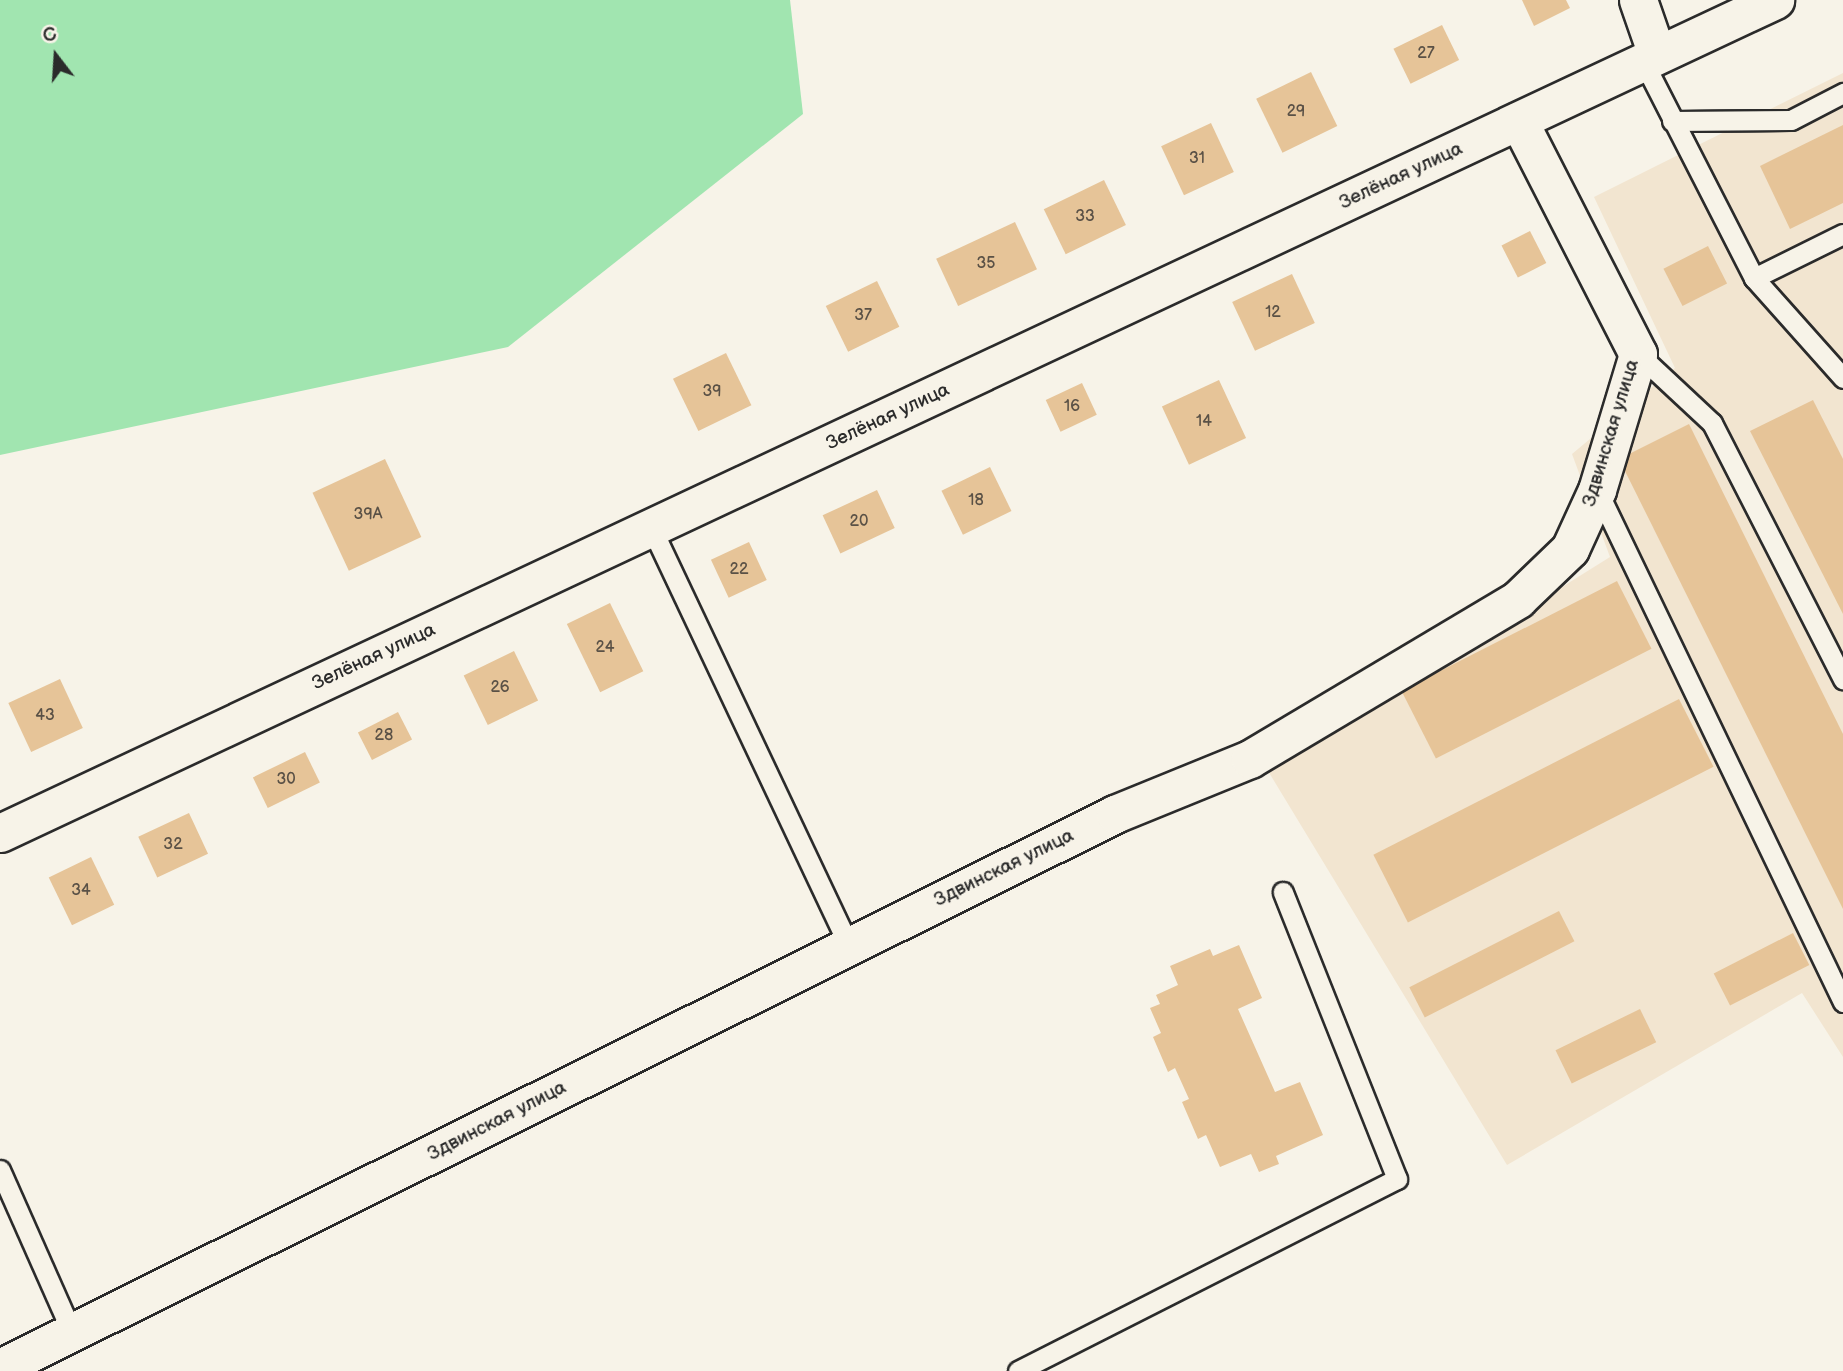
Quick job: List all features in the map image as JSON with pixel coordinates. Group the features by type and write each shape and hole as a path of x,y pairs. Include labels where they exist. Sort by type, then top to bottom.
{"street":[{"path":"1638,0 1650,58"},
{"name":"Зелёная улица","path":"0,833 1775,0"},
{"name":"Здвинская улица","path":"0,1368 73,1335 848,944 1115,814 1250,759 1518,598 1570,549 1597,490 1638,354 1519,121"}],"lane":[{"path":"1650,58 1672,121 1754,278 1843,378"},
{"path":"1672,121 1791,120 1843,93"},
{"path":"1754,278 1843,234"},
{"path":"1638,354 1712,423 1843,679"},
{"path":"1597,490 1843,1002"},
{"path":"651,527 848,944"},
{"path":"1018,1371 1397,1179 1283,892"},
{"path":"0,1170 73,1335"}],"shaded area":[{"path":"1843,73 1843,1057 1802,993 1507,1165 1268,771 1610,557 1572,454 1675,368 1594,197"}],"green space":[{"path":"0,0 790,0 803,114 508,347 0,455"}],"building":[{"path":"1522,0 1566,0 1570,8 1534,26"},
{"path":"1442,25 1459,60 1411,84 1393,49"},
{"path":"1311,72 1337,126 1282,153 1256,99"},
{"path":"1211,123 1234,172 1184,195 1161,146"},
{"path":"1843,125 1843,203 1790,229 1760,166"},
{"path":"1104,180 1126,225 1066,254 1044,209"},
{"path":"1015,222 1037,269 958,306 936,259"},
{"path":"1530,231 1546,263 1518,278 1501,246"},
{"path":"1708,246 1727,283 1683,306 1663,269"},
{"path":"1292,274 1315,323 1255,351 1232,302"},
{"path":"877,281 899,327 848,352 826,306"},
{"path":"726,353 751,405 698,431 673,379"},
{"path":"1219,380 1246,438 1189,465 1162,407"},
{"path":"1082,383 1097,415 1061,432 1046,400"},
{"path":"1813,400 1843,459 1843,614 1750,431"},
{"path":"1689,424 1843,734 1843,909 1619,459"},
{"path":"385,459 421,537 349,571 312,493"},
{"path":"990,467 1011,511 963,535 941,491"},
{"path":"877,490 895,528 840,553 823,515"},
{"path":"749,542 767,580 729,598 711,560"},
{"path":"1617,581 1652,649 1436,759 1401,691"},
{"path":"610,603 643,671 600,692 567,624"},
{"path":"514,651 538,700 488,725 464,676"},
{"path":"60,679 83,728 31,752 8,703"},
{"path":"1679,699 1714,767 1408,922 1373,855"},
{"path":"398,712 412,740 372,760 358,732"},
{"path":"305,752 320,783 268,808 253,777"},
{"path":"189,813 208,854 157,877 138,837"},
{"path":"91,857 114,905 72,925 49,878"},
{"path":"1559,911 1574,941 1425,1018 1409,987"},
{"path":"1793,933 1809,965 1730,1005 1714,973"},
{"path":"1239,945 1262,998 1238,1009 1275,1092 1300,1082 1323,1135 1276,1156 1279,1164 1259,1172 1251,1154 1220,1167 1206,1135 1198,1139 1182,1102 1189,1099 1175,1068 1168,1072 1153,1037 1161,1033 1150,1008 1160,1004 1156,995 1178,985 1170,966 1210,949 1213,956"},
{"path":"1640,1009 1656,1042 1572,1083 1556,1050"}]}
